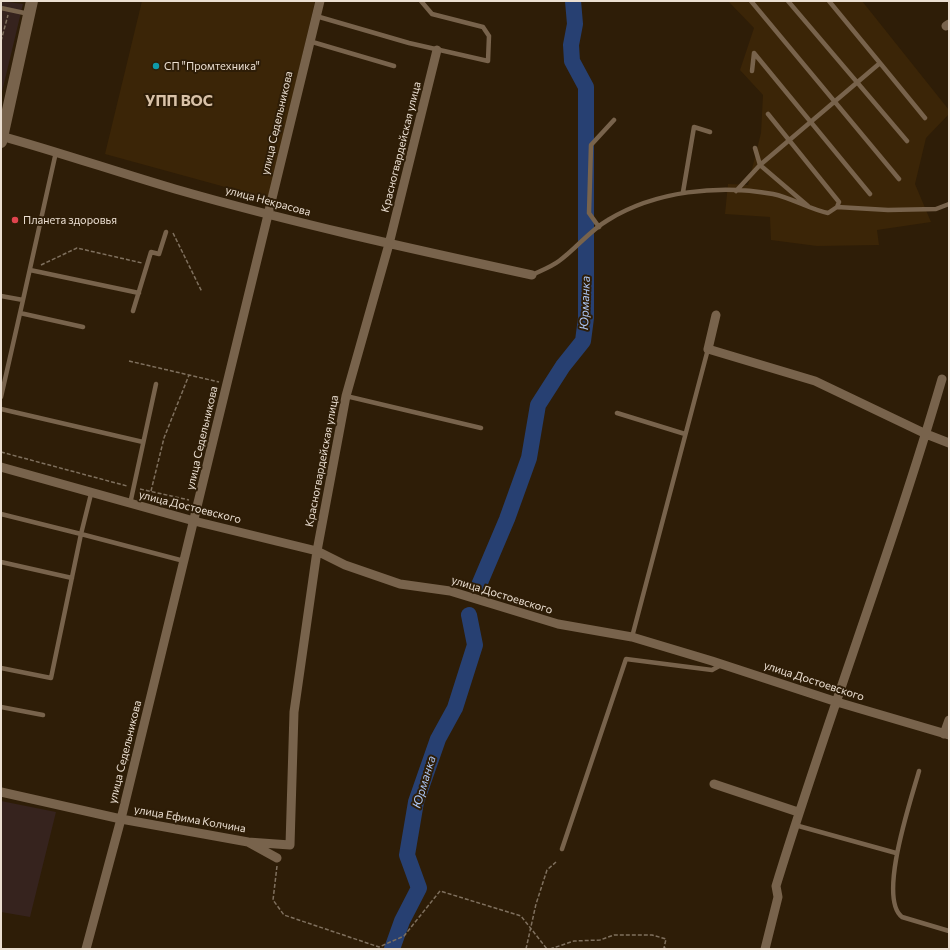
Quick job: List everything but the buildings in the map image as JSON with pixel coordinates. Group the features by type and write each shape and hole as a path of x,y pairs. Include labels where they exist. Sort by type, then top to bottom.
{"main road":[{"path":"2,138 32,1"}],"street":[{"name":"улица Седельникова","path":"86,949 121,819 309,41 320,1"},
{"name":"Красногвардейская улица","path":"248,842 290,845 294,712 317,551 346,396 389,244 437,50"},
{"name":"улица Некрасова","path":"2,138 56,152 176,189 268,214 389,244 532,275"},
{"path":"716,315 708,349 815,380 926,434 949,443"},
{"path":"765,949 778,897 776,886 798,812 838,702 926,434 942,379"},
{"name":"улица Достоевского","path":"1,467 91,494 317,551 345,565 400,584 450,591 558,624 632,638 722,664 838,702 947,735"},
{"path":"947,735 949,720"},
{"path":"714,784 798,812"},
{"name":"улица Ефима Колчина","path":"1,792 121,819 248,842 277,858"}],"lane":[{"path":"316,16 437,50 488,61 489,36 483,27 432,14 421,1"},
{"path":"751,1 899,179"},
{"path":"788,1 907,141"},
{"path":"829,1 925,118"},
{"path":"1,8 29,14"},
{"path":"309,41 394,66"},
{"path":"752,71 754,53 870,194"},
{"path":"736,191 760,165 880,63"},
{"path":"768,114 788,141 839,202 837,207"},
{"path":"597,228 589,213 590,145 614,120"},
{"path":"683,192 694,127 710,132"},
{"path":"755,148 760,165 813,210"},
{"path":"1,397 56,152"},
{"path":"532,275 558,262 607,220 633,208 683,192 736,191 773,194 813,210 828,213 837,207 888,210 936,209 949,204"},
{"path":"133,311 151,252 159,254 166,232"},
{"path":"30,270 139,293"},
{"path":"1,296 23,300"},
{"path":"20,313 83,327"},
{"path":"632,638 708,349"},
{"path":"130,504 156,384"},
{"path":"346,396 481,428"},
{"path":"1,409 143,442"},
{"path":"617,413 686,434"},
{"path":"1,668 51,678 81,534 91,494"},
{"path":"1,514 184,561"},
{"path":"1,562 72,578"},
{"path":"562,850 626,660 712,670 722,664"},
{"path":"1,707 43,715"},
{"path":"919,771 896,853 893,884 894,906 897,913 902,917 949,931"},
{"path":"795,825 896,853"}],"path":[{"path":"1,41 9,10"},
{"path":"173,233 202,292"},
{"path":"30,270 77,248 147,264"},
{"path":"129,361 227,384"},
{"path":"151,492 164,438 189,375"},
{"path":"1,452 134,488 198,503"},
{"path":"277,858 273,900 284,915 379,947 404,936 440,891 521,916 547,949"},
{"path":"526,949 536,904 547,870 556,862"},
{"path":"550,949 574,941 589,939 600,940 614,934 652,935 666,939 664,948 668,949"}],"shaded area":[{"path":"1,1 23,4 1,96"},
{"path":"142,1 315,1 269,199 105,154"},
{"path":"728,1 862,1 949,110 949,114 926,138 915,184 931,222 877,230 879,245 817,246 771,240 770,217 725,214 728,184 748,185 761,133 763,95 740,70 754,28"},
{"path":"1,801 56,812 30,917 1,912"}],"waterway":[{"name":"Юрманка","path":"479,585 507,519 529,458 538,405 563,366 583,341 586,318 586,87 572,61 571,45 575,24 573,1"},
{"name":"Юрманка","path":"392,949 402,921 419,888 407,855 416,802 438,739 455,708 475,645 469,615"}],"place":[{"name":"СП \"Промтехника\"","path":"156,66"},
{"name":"Планета здоровья","path":"15,220"}],"district":[{"name":"УПП ВОС","path":"179,101"}]}
